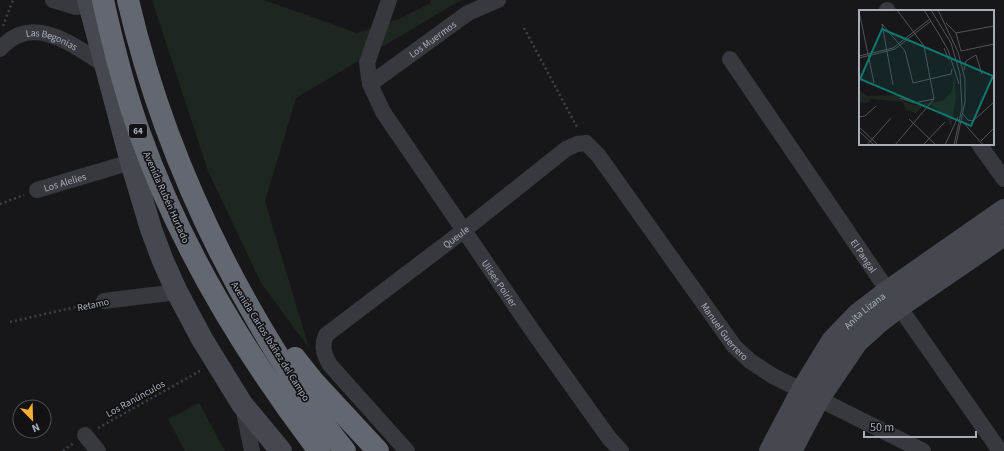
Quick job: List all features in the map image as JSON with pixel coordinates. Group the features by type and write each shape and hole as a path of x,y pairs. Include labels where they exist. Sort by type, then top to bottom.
{"highway":[{"name":"Avenida Carlos Ibáñez del Campo","path":"130,0 133,22 167,133 205,225 233,279 288,370 345,451"},
{"name":"Avenida Rubén Hurtado","path":"93,2 140,134 166,198 193,254 219,302 256,362 319,451"},
{"path":"233,279 314,382 378,451"}],"street":[{"path":"54,0 76,7 93,2 105,65 131,162 151,229 177,292 242,404 281,451"},
{"name":"Ulises Poirier","path":"389,0 366,63 370,84 383,112 463,231 569,382 609,438 621,451"},
{"name":"Los Muermos","path":"370,84 468,13 498,0"},
{"name":"Las Begonias","path":"0,49 6,42 17,35 32,31 45,32 70,44 105,65"},
{"name":"El Pangal","path":"730,59 893,299 1000,451"},
{"name":"Queule","path":"407,451 330,365 323,346 326,335 463,231 566,149 577,144 586,143"},
{"name":"Manuel Guerrero","path":"586,143 598,155 734,346 750,361 773,376 923,451"},
{"path":"980,145 1004,179"},
{"name":"Los Alelies","path":"37,190 131,162"},
{"name":"Anita Lizana","path":"893,299 1004,210"},
{"name":"Anita Lizana","path":"791,451 810,394 832,341 858,314 893,299 1004,236"},
{"name":"Retamo","path":"104,301 177,292"},
{"name":"Anita Lizana","path":"770,451 810,394"},
{"path":"242,404 252,451"},
{"path":"85,435 98,451"}],"path":[{"path":"1,32 13,0"},
{"path":"524,28 586,143"},
{"name":"Los Alelies","path":"0,204 37,190"},
{"name":"Retamo","path":"10,322 104,301"},
{"name":"Los Ranúnculos","path":"63,451 85,435 217,362"}],"shaded area":[{"path":"152,0 264,0 357,33 399,19 429,4 431,0 461,0 296,98 265,201 309,348 261,283 208,171"},
{"path":"199,403 225,451 185,451 168,419"}]}
